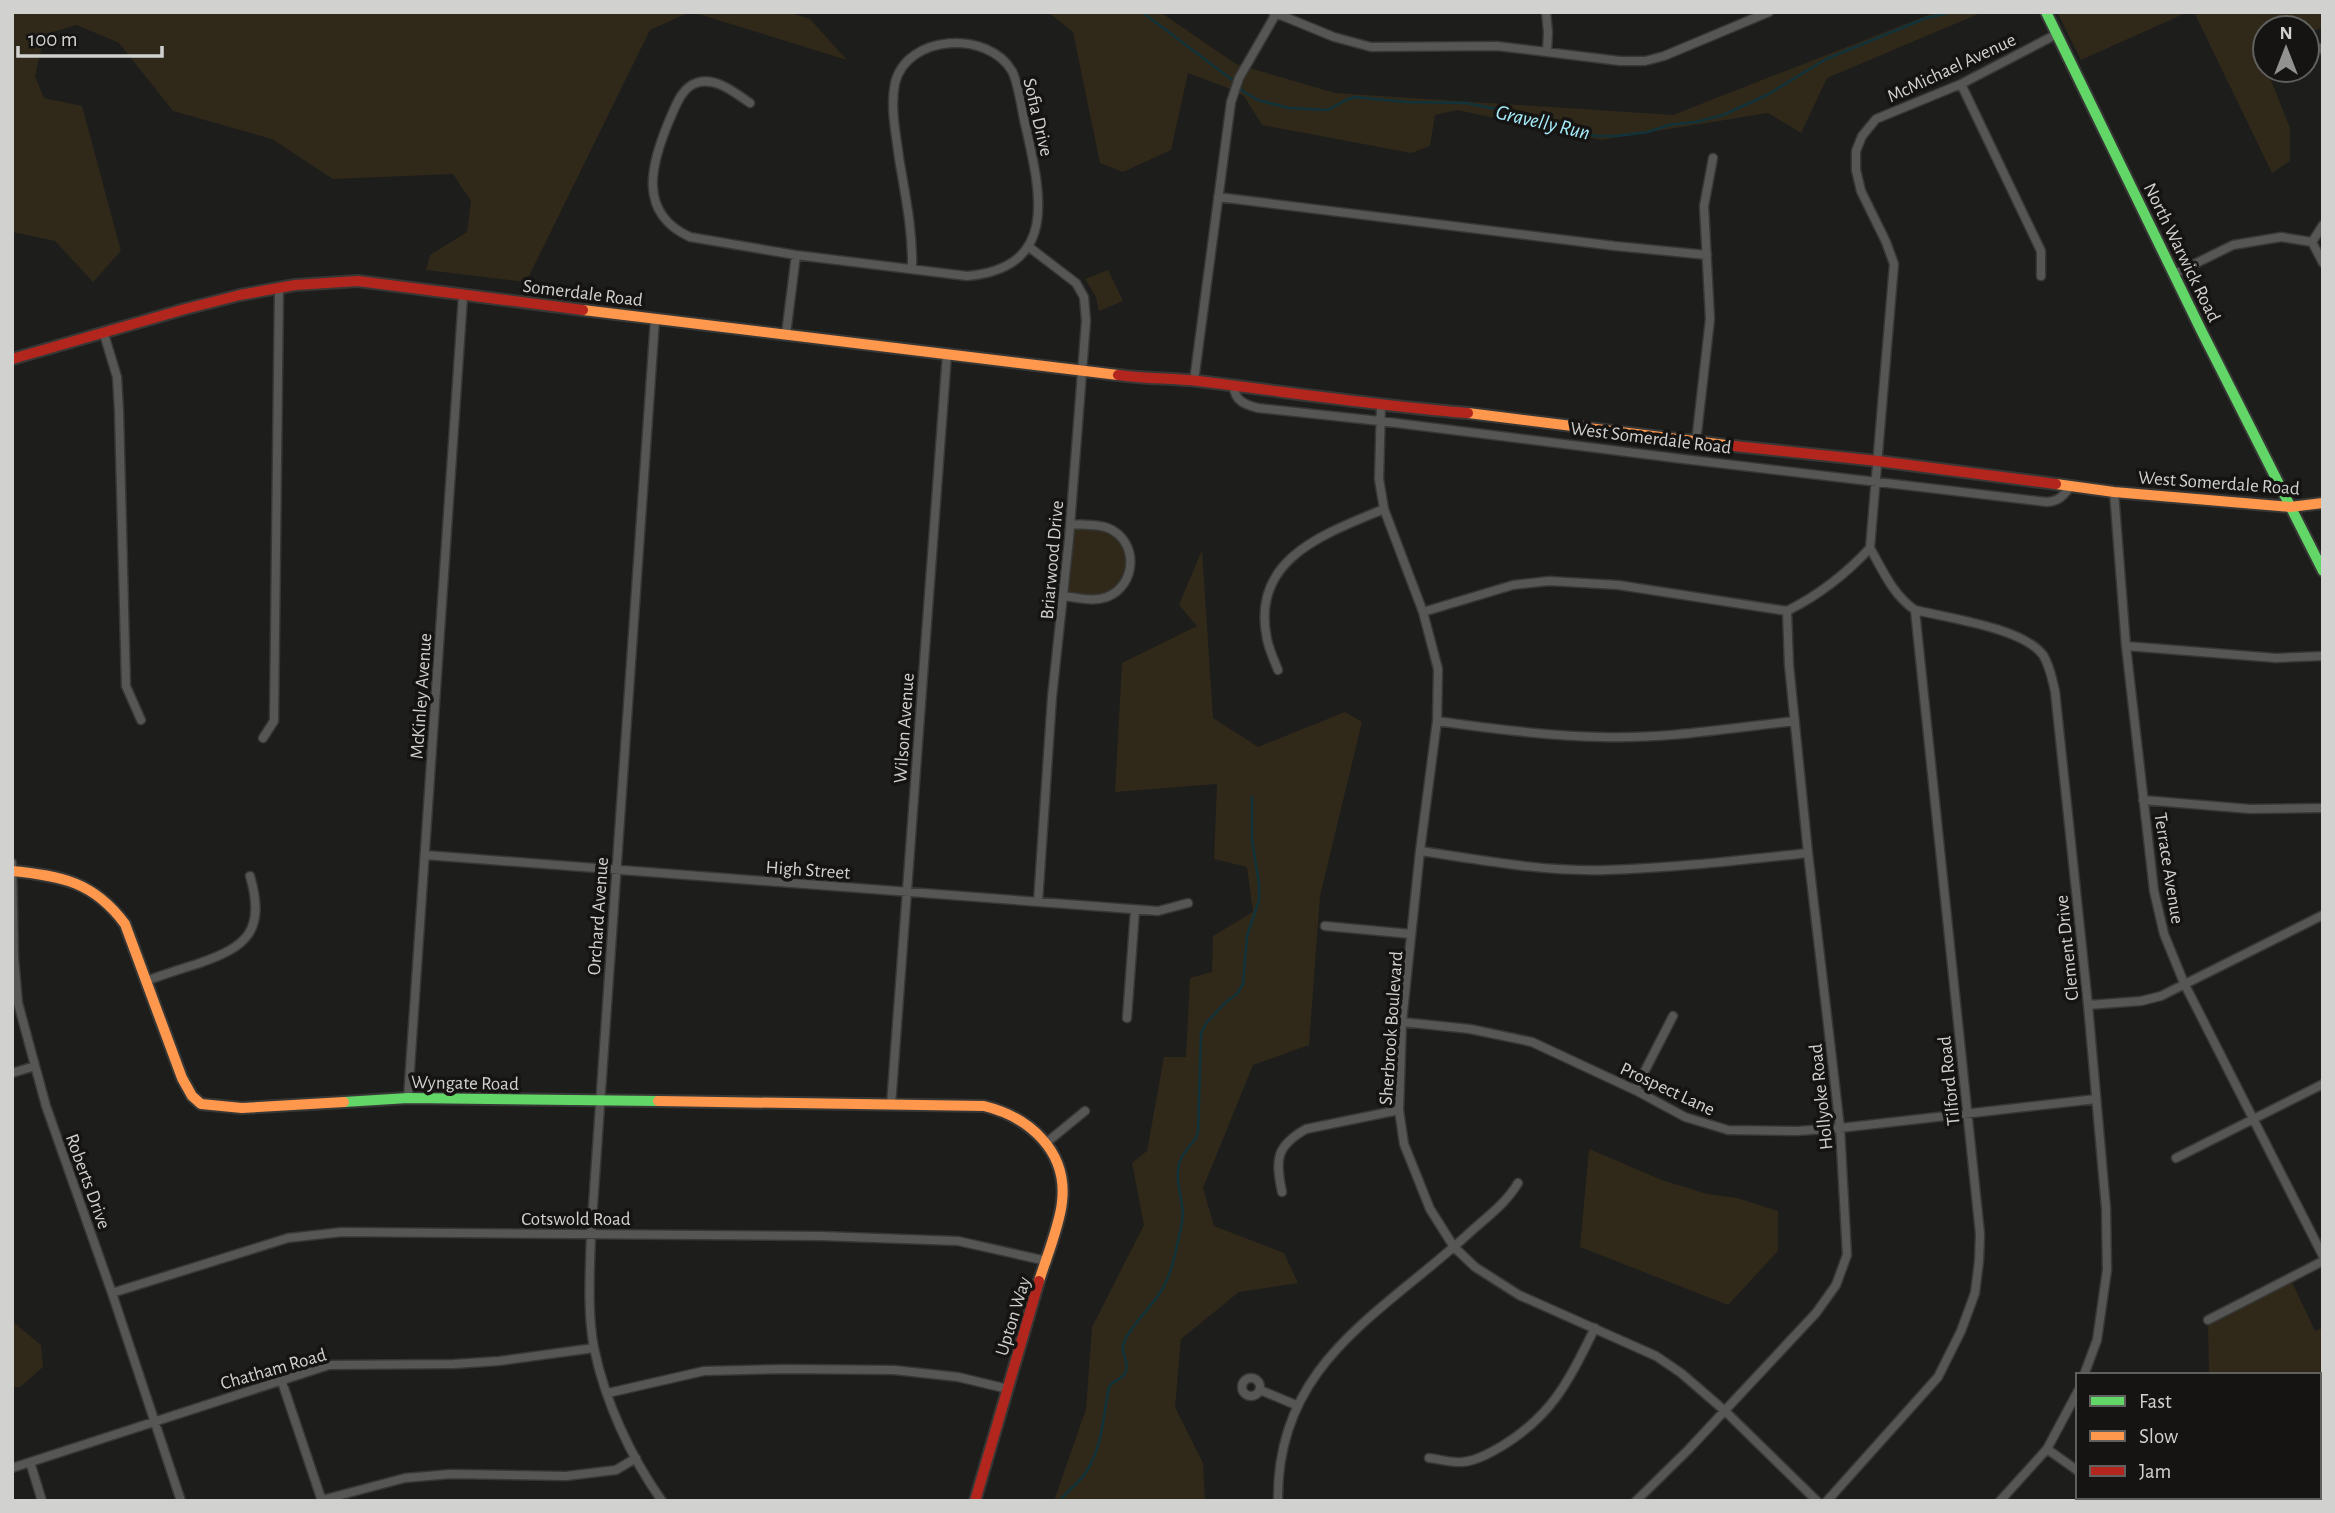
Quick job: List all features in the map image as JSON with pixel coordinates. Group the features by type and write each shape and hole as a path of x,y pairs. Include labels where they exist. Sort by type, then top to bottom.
{"main road":[{"name":"North Warwick Road","path":"2046,12 2323,571"},
{"name":"Somerdale Road","path":"12,359 185,309 279,288 358,281 1156,380"},
{"name":"West Somerdale Road","path":"1156,380 1234,386 1524,419 2114,492 2290,507 2323,503"},
{"name":"Wyngate Road","path":"12,871 44,874 80,882 105,897 114,906 125,924 182,1079 192,1096 201,1104 242,1108 408,1098 984,1106 999,1109 1021,1119 1046,1143"},
{"name":"Upton Way","path":"975,1501 1062,1203 1060,1170 1046,1143"}],"street":[{"path":"1546,12 1547,52"},
{"path":"1194,382 1231,102 1239,78 1275,13 1334,37 1371,47 1497,46 1620,61 1645,61 1664,56 1769,12"},
{"name":"McMichael Avenue","path":"1870,548 1894,264 1861,191 1856,170 1856,151 1862,136 1876,119 1961,84 2057,34"},
{"name":"Sofia Drive","path":"912,269 909,217 894,123 893,94 896,79 903,66 920,51 940,44 977,45 998,55 1012,72 1036,181 1037,229 1029,247"},
{"path":"750,103 712,82 697,82 687,88 677,103 654,162 652,183 655,200 674,230 690,237 796,255 967,276 990,274 1007,267 1029,247"},
{"path":"1961,84 2041,251 2041,276"},
{"path":"1696,442 1710,319 1704,206 1713,158"},
{"path":"1218,197 1707,255"},
{"path":"2312,242 2323,225"},
{"path":"2174,274 2233,245 2281,237 2312,242"},
{"path":"2312,242 2323,263"},
{"name":"Briarwood Drive","path":"1029,247 1076,283 1084,297 1086,321 1064,596 1052,696 1038,902"},
{"path":"786,334 796,255"},
{"path":"263,738 274,721 279,288"},
{"name":"McKinley Avenue","path":"408,1098 463,296"},
{"name":"Orchard Avenue","path":"655,319 591,1234 590,1289 594,1348 608,1393 623,1436 662,1501"},
{"path":"104,334 117,376 126,686 141,720"},
{"name":"Wilson Avenue","path":"891,1105 947,354"},
{"name":"West Somerdale Road","path":"1234,386 1236,397 1244,404 1258,408 1682,459 2047,502 2063,497 2070,486"},
{"name":"Sherbrook Boulevard","path":"1381,404 1379,479 1384,509 1423,612 1438,669 1437,721 1402,1023 1399,1110 1404,1144 1430,1209 1454,1247 1475,1267 1519,1295 1656,1356 1681,1373 1725,1411 1817,1501"},
{"name":"Terrace Avenue","path":"2114,492 2126,646 2143,800 2154,891 2164,934 2184,983 2323,1259"},
{"path":"1278,670 1267,639 1265,610 1269,586 1281,566 1300,551 1339,528 1384,509"},
{"path":"1064,596 1089,600 1104,598 1124,584 1131,555 1121,538 1108,528 1070,524"},
{"path":"1423,612 1513,585 1549,581 1618,585 1787,611 1809,601 1851,569 1870,548 1888,581 1903,601 1915,610"},
{"name":"Clement Drive","path":"1915,610 2009,632 2028,641 2042,654 2050,669 2055,691 2106,1208 2108,1270 2097,1339 2085,1373"},
{"name":"Tilford Road","path":"1827,1501 1938,1377 1975,1293 1979,1261 1980,1234 1915,610"},
{"name":"Hollyoke Road","path":"1636,1501 1816,1313 1836,1285 1847,1255 1840,1128 1808,853 1789,665 1787,611"},
{"path":"2126,646 2276,658 2323,656"},
{"path":"1437,721 1524,733 1605,738 1683,734 1795,721"},
{"path":"2143,800 2250,808 2323,807"},
{"path":"1420,851 1514,865 1603,870 1808,853"},
{"name":"High Street","path":"425,855 1135,910 1158,911 1188,903"},
{"name":"Roberts Drive","path":"12,863 18,1003 46,1106 181,1501"},
{"path":"145,981 226,954 240,945 251,932 255,919 255,898 250,876"},
{"path":"1127,1018 1135,910"},
{"path":"2088,1005 2141,1001 2161,996 2323,915"},
{"path":"1325,926 1411,934"},
{"path":"1635,1090 1673,1016"},
{"name":"Prospect Lane","path":"1402,1023 1470,1030 1532,1042 1635,1090 1685,1117 1728,1130 1797,1131 1840,1128 2096,1099"},
{"path":"12,1073 35,1066"},
{"path":"2176,1158 2323,1084"},
{"path":"1282,1192 1278,1173 1282,1148 1295,1136 1306,1129 1399,1110"},
{"path":"1046,1143 1085,1111"},
{"path":"1278,1501 1283,1448 1296,1405 1330,1355 1358,1327 1509,1198 1518,1183"},
{"name":"Cotswold Road","path":"112,1293 288,1238 342,1231 821,1236 957,1241 1047,1261"},
{"path":"2208,1320 2323,1259"},
{"path":"1429,1458 1462,1462 1485,1456 1518,1436 1545,1413 1568,1383 1595,1328"},
{"name":"Chatham Road","path":"12,1468 329,1365 454,1364 499,1361 594,1348"},
{"path":"608,1393 704,1371 785,1369 894,1370 957,1377 1008,1389"},
{"path":"281,1379 322,1500 405,1478 451,1474 566,1476 616,1470 636,1458"},
{"path":"1260,1390 1296,1405"},
{"path":"2000,1501 2047,1449 2076,1395"},
{"path":"2047,1449 2076,1470"},
{"path":"30,1462 42,1501"}],"shaded area":[{"path":"12,12 690,12 650,30 526,282 426,270 430,255 467,232 471,201 453,174 333,179 272,139 173,111 119,43 77,25 45,34 35,76 44,98 82,106 121,251 93,282 55,241 12,232"},
{"path":"692,12 787,12 810,19 847,60"},
{"path":"1048,12 1160,12 1236,64 1335,93 1673,115 1936,12 1983,12 1827,78 1801,133 1768,113 1601,140 1457,110 1435,115 1430,146 1411,153 1262,125 1244,96 1188,73 1171,150 1123,172 1100,163 1073,32"},
{"path":"2057,12 2188,12 2081,60"},
{"path":"2194,12 2323,12 2321,28 2321,14 2251,14 2251,84 2273,84 2290,128 2290,161 2272,173"},
{"path":"1108,270 1123,301 1099,311 1096,297 1085,279"},
{"path":"1070,524 1108,528 1127,546 1128,577 1103,598 1064,596"},
{"path":"1202,550 1213,718 1258,747 1345,712 1362,722 1320,896 1309,1045 1253,1065 1203,1188 1214,1226 1284,1253 1298,1283 1239,1292 1181,1339 1175,1407 1203,1463 1205,1501 1054,1501 1086,1409 1092,1327 1144,1225 1132,1163 1147,1151 1164,1057 1186,1057 1190,978 1212,972 1213,936 1253,912 1247,867 1214,859 1217,784 1115,792 1122,663 1197,626 1179,605"},
{"path":"1589,1149 1662,1180 1778,1211 1778,1251 1728,1305 1580,1247"},
{"path":"2290,1278 2315,1331 2323,1328 2323,1501 2213,1501 2321,1499 2321,1373 2209,1373 2208,1320"},
{"path":"12,1321 41,1345 43,1367 20,1387 12,1387"}],"waterway":[{"name":"Gravelly Run","path":"1142,12 1235,82"},
{"name":"Gravelly Run","path":"1239,87 1258,100 1289,108 1328,110 1355,97 1407,102 1466,103 1522,114 1595,136 1616,136 1648,132 1669,125 1723,115 1767,95 1826,59 1926,18 1954,12"},
{"path":"1060,1501 1092,1462 1099,1441 1109,1387 1124,1375 1126,1369 1124,1342 1163,1287 1173,1262 1182,1219 1179,1164 1198,1132 1201,1034 1206,1023 1237,994 1243,984 1247,936 1259,900 1252,840 1252,797"}],"traffic: fast":[{"path":"2046,12 2201,330 2323,571"},
{"path":"344,1102 408,1098 658,1101"}],"traffic: slow":[{"path":"583,310 1118,375"},
{"path":"1468,413 1734,446"},
{"path":"2056,484 2114,492 2290,507 2323,503"},
{"path":"12,871 46,875 89,890 125,924 182,1078 192,1096 201,1104 242,1108 344,1102"},
{"path":"658,1101 984,1106 1016,1118 1042,1139 1052,1152 1059,1167 1062,1184 1059,1221 1039,1281"}],"traffic: jam":[{"path":"12,359 185,309 295,285 358,281 583,310"},
{"path":"1118,375 1198,381 1468,413"},
{"path":"1734,446 2056,484"},
{"path":"975,1501 1039,1281"}]}
